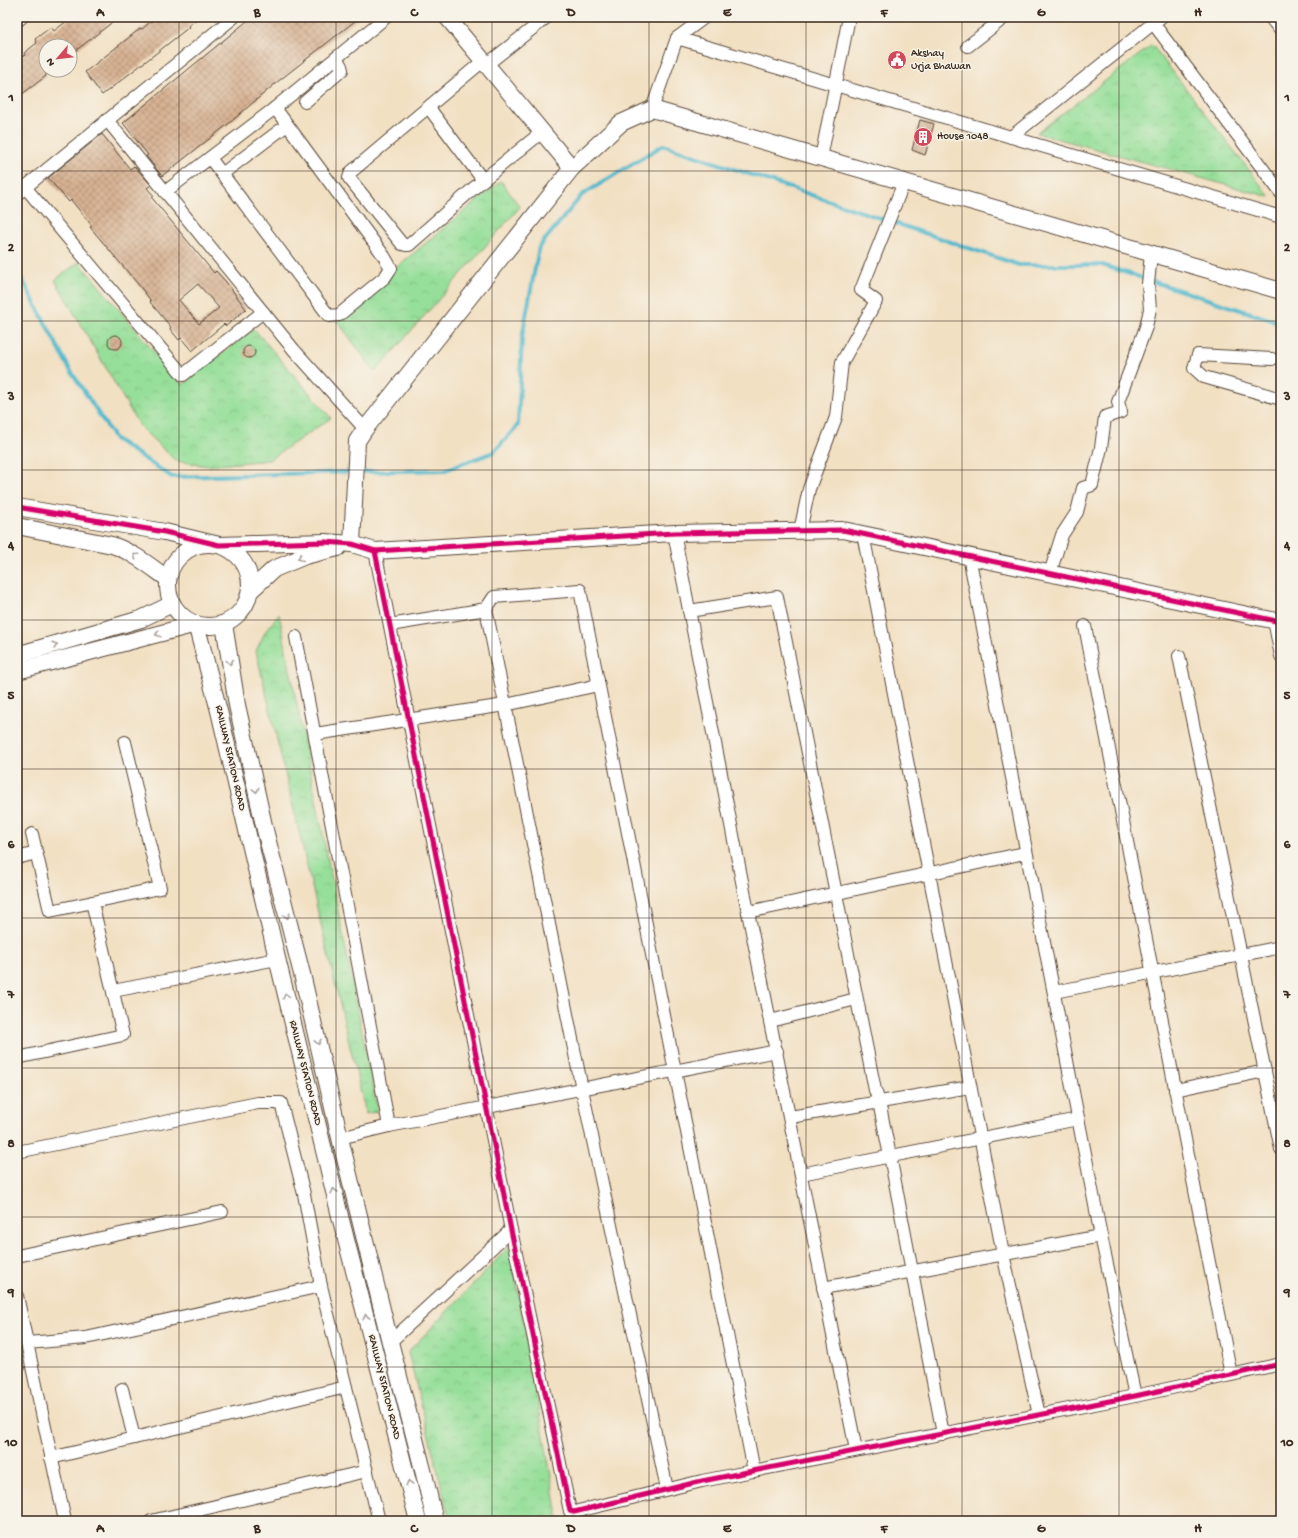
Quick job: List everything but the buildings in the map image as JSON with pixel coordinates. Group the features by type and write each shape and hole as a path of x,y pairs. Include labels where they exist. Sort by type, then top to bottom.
{"street":[{"path":"17,21 22,17"},
{"path":"234,17 21,191 183,375 262,312"},
{"path":"165,192 275,108 386,17"},
{"path":"447,17 572,168"},
{"path":"542,132 406,246 402,244 349,178 351,172 429,108 485,63 547,17"},
{"path":"652,109 677,38 704,17"},
{"path":"821,158 849,17"},
{"path":"968,46 1005,17"},
{"path":"1270,17 1281,31"},
{"path":"1011,137 1157,20 1281,193"},
{"path":"677,38 1281,217"},
{"path":"305,102 342,70 336,58"},
{"path":"210,158 329,316 339,314 385,277 391,268 275,108"},
{"path":"429,108 483,180"},
{"path":"352,544 357,441 365,429 572,168 621,123 652,109 1281,291"},
{"path":"107,120 262,312 365,429"},
{"path":"222,174 287,125"},
{"path":"800,531 809,489 836,417 842,362 876,301 860,290 904,182"},
{"path":"1050,573 1062,535 1077,512 1083,488 1092,485 1101,448 1105,417 1121,412 1118,402 1146,327 1150,309 1148,284 1151,254"},
{"path":"1272,359 1198,355 1194,368 1204,377 1281,398"},
{"path":"17,507 165,532 219,545 230,549 240,557 246,567 250,579 250,591 242,611 224,624 210,626 196,624 182,616 172,604 168,592 168,579 174,563 186,550 196,545 208,543 219,545 325,542 352,544 375,551 674,533 843,530 1278,621 1281,656"},
{"path":"17,526 117,546 132,553 168,579"},
{"path":"674,533 856,1450"},
{"path":"863,534 1003,1254 1039,1415"},
{"path":"250,591 274,569 305,556 352,544"},
{"path":"375,551 486,1107 570,1512 667,1489 856,1450 1135,1396 1281,1364"},
{"path":"969,556 1025,853 1054,992 1101,1236 1135,1396"},
{"path":"667,1489 582,1089 486,609 494,597 580,590 754,1471"},
{"path":"689,611 777,597 856,999 890,1156 943,1434"},
{"path":"17,655 141,619 172,604"},
{"path":"390,624 486,609"},
{"path":"17,672 196,624"},
{"name":"RAILWAY STATION ROAD","path":"196,624 219,711 277,959 340,1216 418,1521"},
{"name":"RAILWAY STATION ROAD","path":"224,624 237,705 263,823 302,974 340,1138 435,1521"},
{"path":"1085,626 1231,1375"},
{"path":"296,637 389,1126"},
{"path":"1179,656 1281,1149"},
{"path":"315,734 505,705 594,686 598,681"},
{"path":"32,834 50,911 160,888 125,742"},
{"path":"748,912 1025,853"},
{"path":"17,858 36,854"},
{"path":"17,1058 123,1034 92,902"},
{"path":"1054,992 1281,948"},
{"path":"113,991 277,959"},
{"path":"770,1021 856,999"},
{"path":"340,1138 389,1126 777,1051"},
{"path":"1175,1090 1265,1070"},
{"path":"790,1117 970,1087"},
{"path":"17,1152 258,1103 281,1103 304,1194 321,1286 379,1521"},
{"path":"801,1174 1078,1119"},
{"path":"17,1256 222,1212"},
{"path":"390,1342 511,1230"},
{"path":"823,1288 1101,1236"},
{"path":"27,1343 86,1338 321,1286"},
{"path":"17,1296 65,1521"},
{"path":"52,1458 346,1387"},
{"path":"122,1389 134,1438"},
{"path":"152,1521 367,1470"}],"green space":[{"path":"1152,45 1270,197 1037,133"},
{"path":"501,181 520,207 375,372 335,318"},
{"path":"79,262 182,385 254,329 331,418 269,460 208,466 176,461 140,427 55,280"},
{"path":"279,614 378,1111 366,1114 256,651 265,632"},
{"path":"510,1246 559,1521 450,1521 408,1352"}],"waterway":[{"path":"360,472 445,470 494,452 518,425 522,337 539,247 582,195 663,145 1019,265 1102,265 1281,323"},
{"path":"17,279 22,279 69,368 115,439 172,477 353,472"}],"cycle path":[{"path":"17,507 165,532 219,545 325,542 352,544 375,551 674,533 843,530 1281,622"},
{"path":"375,551 511,1230 570,1511 574,1512 702,1481 1135,1396 1281,1364"}],"place":[{"name":"Akshay Urja Bhawan","path":"897,60"},
{"name":"House 1048","path":"923,137"}]}
